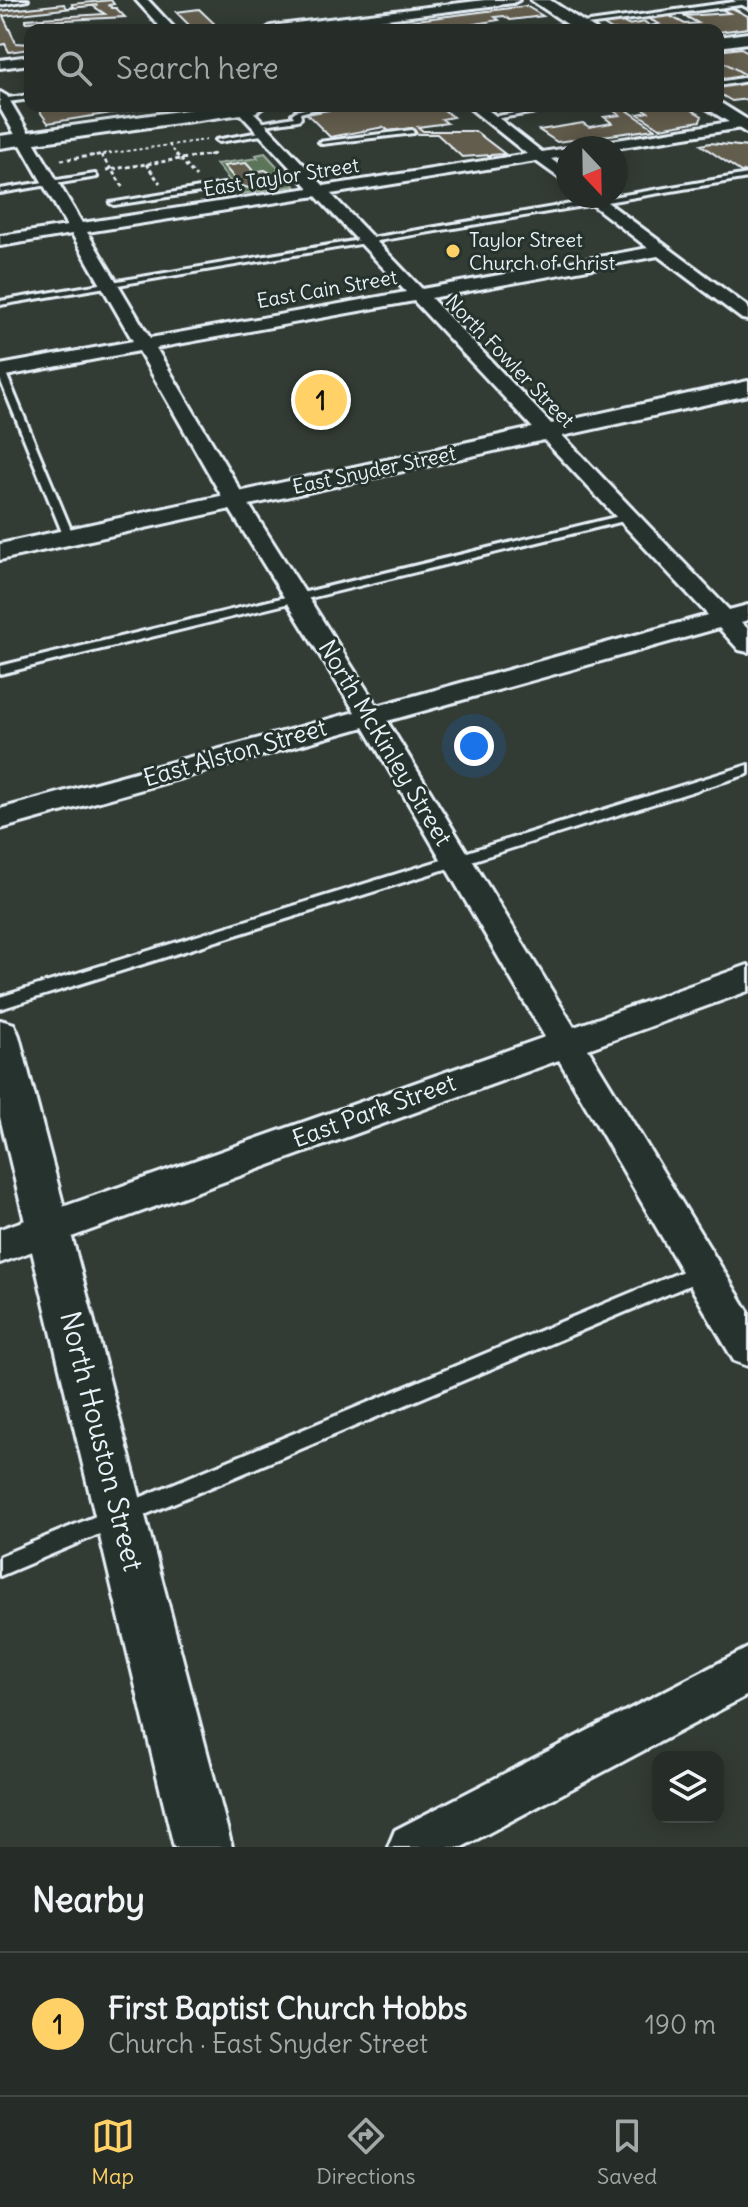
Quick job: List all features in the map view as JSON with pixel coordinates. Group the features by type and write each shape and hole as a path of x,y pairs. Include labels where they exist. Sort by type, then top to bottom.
{"main road":[{"path":"539,0 578,24"},
{"path":"724,41 748,38"},
{"path":"723,112 746,125"},
{"path":"12,140 253,118"}],"street":[{"path":"0,2 22,0"},
{"path":"142,0 164,24"},
{"path":"321,24 513,0"},
{"path":"351,9 370,24"},
{"path":"0,64 24,61"},
{"name":"North McKinley Street","path":"1,99 12,140 55,172 76,228 235,500 370,715 748,1347"},
{"path":"482,112 556,169"},
{"name":"North Fowler Street","path":"253,118 365,241 628,517 736,616 748,644"},
{"path":"628,143 746,125"},
{"name":"East Taylor Street","path":"0,241 556,154"},
{"path":"605,208 748,315"},
{"name":"East Cain Street","path":"0,371 663,250"},
{"name":"East Snyder Street","path":"0,552 748,388"},
{"name":"East Alston Street","path":"0,819 736,616"},
{"name":"East Park Street","path":"0,1246 748,978"},
{"name":"North Houston Street","path":"0,1036 203,1847"},
{"path":"412,1847 748,1671"}],"lane":[{"path":"602,24 745,2"},
{"path":"724,83 748,79"},
{"path":"1,99 24,97"},
{"path":"218,142 253,118 300,120 295,114 298,112"},
{"path":"489,118 529,112"},
{"path":"322,142 412,132"},
{"path":"0,191 55,172 98,174"},
{"path":"628,194 748,176"},
{"path":"114,203 224,186"},
{"path":"151,197 164,215"},
{"path":"0,303 556,206"},
{"path":"0,371 69,537"},
{"path":"0,670 628,517"},
{"path":"0,1003 748,769"},
{"path":"0,1566 703,1271"}],"path":[{"path":"55,172 101,155 169,145 218,142"},
{"path":"98,174 181,159 218,142"},
{"path":"169,145 201,184"},
{"path":"101,155 129,195"},
{"path":"146,164 165,190"}],"green space":[{"path":"265,153 295,186 241,194 216,164 258,158 256,155"}],"building":[{"path":"111,0 114,4 109,5 125,17 26,22 26,19 105,14 93,6 98,5 3,16 16,43 24,44 24,50 9,52 5,44 0,45 0,11 64,4 67,8 74,7 72,4"},
{"path":"526,6 543,16 510,20 504,16 495,17 499,20 474,24 393,23"},
{"path":"730,7 748,16 748,28 724,31 724,24 685,24 698,23 685,16 729,13 719,8"},
{"path":"199,9 215,24 188,24 176,12"},
{"path":"666,14 685,24 659,24 645,17"},
{"path":"619,20 626,24 599,22"},
{"path":"741,48 748,52 748,76 724,62 724,50"},
{"path":"724,62 748,76 748,78 728,81 724,79"},
{"path":"748,80 748,99 732,101 724,96 724,84"},
{"path":"40,112 119,112 48,123"},
{"path":"447,112 453,117 442,119 447,123 418,127 423,131 475,131 505,154 462,157 437,134 418,134 412,128 389,131 384,127 330,137 307,114"},
{"path":"616,112 630,112 655,129 602,136 556,136 556,141 539,130 583,123 589,127 612,123 604,117 620,115"},
{"path":"695,112 702,116 700,121 660,128 638,114"},
{"path":"701,145 748,147 748,171 741,172"},
{"path":"246,163 254,172 265,170 277,177 271,178 271,184 248,188 240,185 224,166"}],"place":[{"name":"Taylor Street Church of Christ","path":"453,251"},
{"name":"First Baptist Church Hobbs","path":"321,400"}]}
